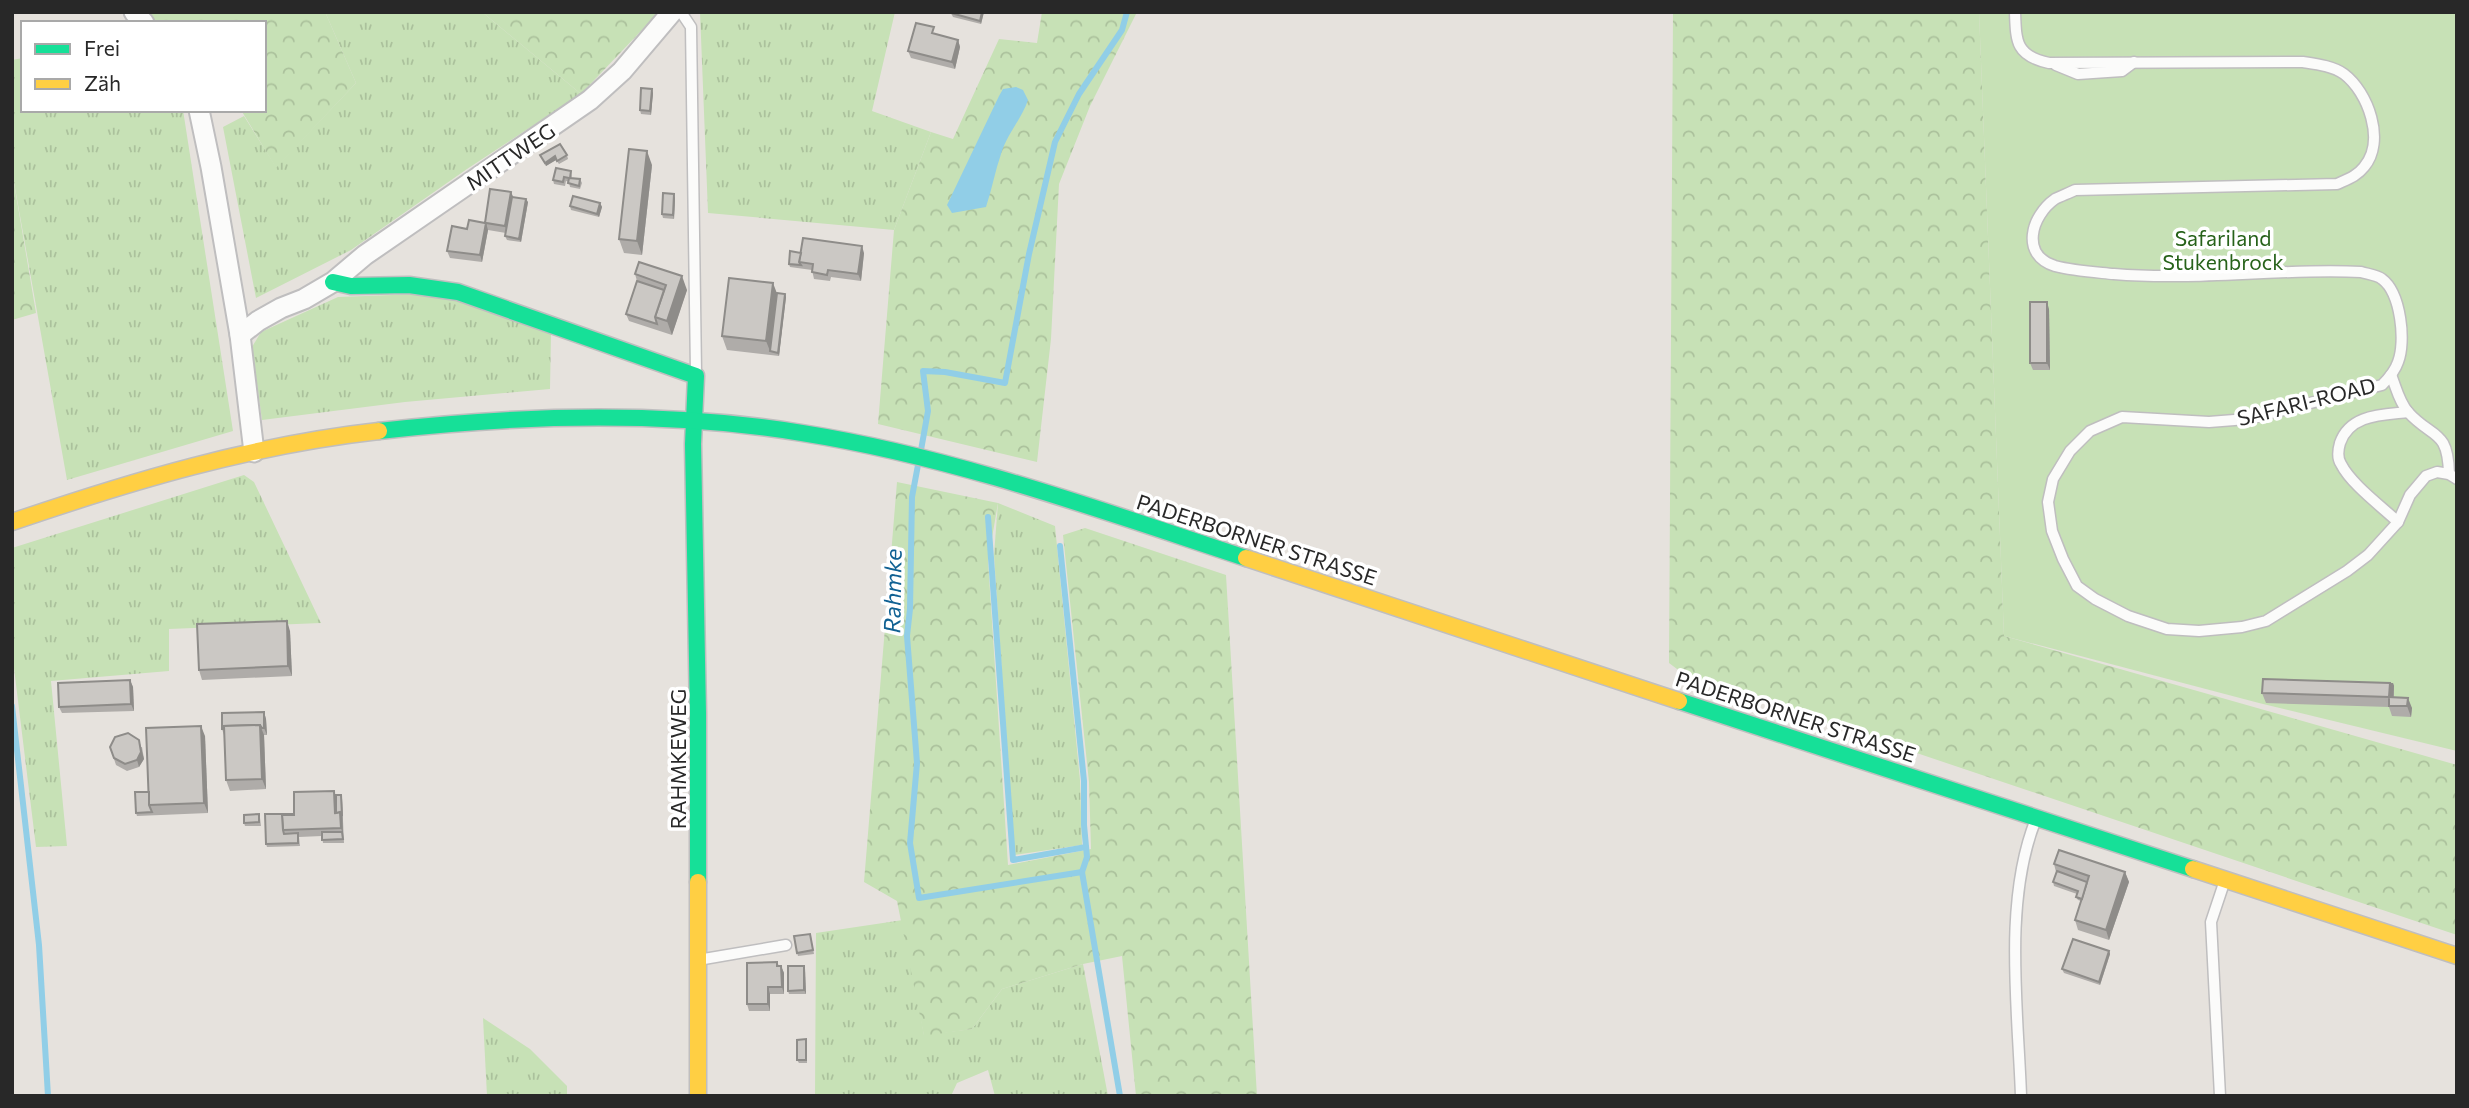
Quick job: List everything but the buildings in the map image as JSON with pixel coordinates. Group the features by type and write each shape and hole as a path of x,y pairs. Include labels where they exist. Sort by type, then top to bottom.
{"main road":[{"path":"332,282 351,286 409,285 458,292 696,376 695,422"},
{"name":"PADERBORNER STRASSE","path":"12,522 160,474 254,452 365,431 491,419 611,419 695,422 803,433 1035,489 2457,956"},
{"name":"RAHMKEWEG","path":"695,422 698,1096"}],"street":[{"name":"MITTWEG","path":"240,335 258,321 332,282 365,255 590,100 621,71 672,12"},
{"path":"199,112 240,335 254,452"}],"lane":[{"path":"681,12 691,27 696,376"},
{"name":"SAFARI-ROAD","path":"2015,12 2016,39 2024,53 2035,60 2049,63 2303,62 2322,65 2343,73 2361,91 2372,121 2373,145 2366,165 2353,177 2337,184 2075,190 2055,200 2039,217 2033,233 2034,249 2038,258 2053,265 2076,270 2144,276 2361,272 2381,278 2393,293 2400,316 2402,343 2398,362 2382,385 2247,419 2209,422 2122,417 2091,431 2070,451 2053,479 2048,502 2052,531 2077,586 2128,616 2167,629 2199,631 2266,621 2368,555 2398,522 2410,495 2426,476 2437,472 2453,476"},
{"path":"2391,375 2398,396 2408,412 2432,430 2446,446 2453,476"},
{"path":"2398,522 2353,480 2340,464 2338,451 2344,432 2369,416 2408,412"},
{"path":"2021,1096 2015,920 2027,842 2037,817"},
{"path":"2220,1096 2211,922 2225,879"},
{"path":"698,960 786,945"}],"green space":[{"path":"148,12 327,12 356,83 276,168 242,112 266,112 266,21 155,21"},
{"path":"327,12 482,12 581,94 351,250 256,298 223,127 244,116 276,167 356,83"},
{"path":"482,12 659,12 581,94"},
{"path":"700,12 895,12 872,111 931,132 894,230 708,213"},
{"path":"1042,12 1137,12 1090,106 1059,184 1051,339 1037,462 878,424 894,230 931,132 953,139 999,39 1037,43"},
{"path":"1673,12 1979,12 2004,636 2457,765 2457,935 1685,675 1669,663"},
{"name":"Safariland Stukenbrock","path":"1979,12 2457,12 2457,751 2259,703 2004,636"},
{"path":"21,58 21,112 183,112 233,431 67,480 12,171 12,60"},
{"path":"12,171 36,313 12,320"},
{"path":"419,294 453,298 551,334 550,389 405,402 262,420 252,347 261,332 338,297"},
{"path":"244,475 254,482 321,623 169,629 169,671 51,681 67,846 36,847 12,652 12,548"},
{"path":"897,482 998,503 988,561 1008,865 1091,849 1089,782 1063,535 1085,528 1226,575 1257,1096 1136,1096 1122,956 1083,964 1002,989 972,1029 924,1036 897,901 864,882"},
{"path":"998,503 1055,526 1080,780 1082,845 1014,855 994,555"},
{"path":"903,920 924,1035 972,1029 1002,989 1083,964 1108,1096 995,1096 988,1070 957,1083 951,1096 815,1096 816,933"},
{"path":"483,1018 530,1049 567,1086 567,1096 487,1096"}],"water":[{"path":"1016,87 1023,90 1028,100 1004,147 986,207 952,213 947,205 999,96 1003,89"}],"waterway":[{"name":"Rahmke","path":"921,450 928,411 923,371 945,372 1005,383 1029,254 1055,142 1079,94 1122,30 1127,12"},
{"name":"Rahmke","path":"918,465 912,497 907,636 917,763 910,843 919,898 1082,872 1120,1096"},
{"name":"Rahmke","path":"988,517 1013,860 1086,847"},
{"path":"1060,546 1084,781 1087,857 1082,872"},
{"path":"12,706 39,945 48,1096"}],"traffic: fast":[{"path":"333,282 351,286 409,285 458,292 696,376 693,444 698,882"},
{"path":"379,431 484,421 590,417 697,421 802,433 859,443 971,470 1246,558"},
{"path":"1679,701 2193,869"}],"traffic: slow":[{"path":"12,522 193,466 285,445 379,431"},
{"path":"1246,558 1679,701"},
{"path":"2193,869 2457,956"},
{"path":"698,882 698,1096"}]}
